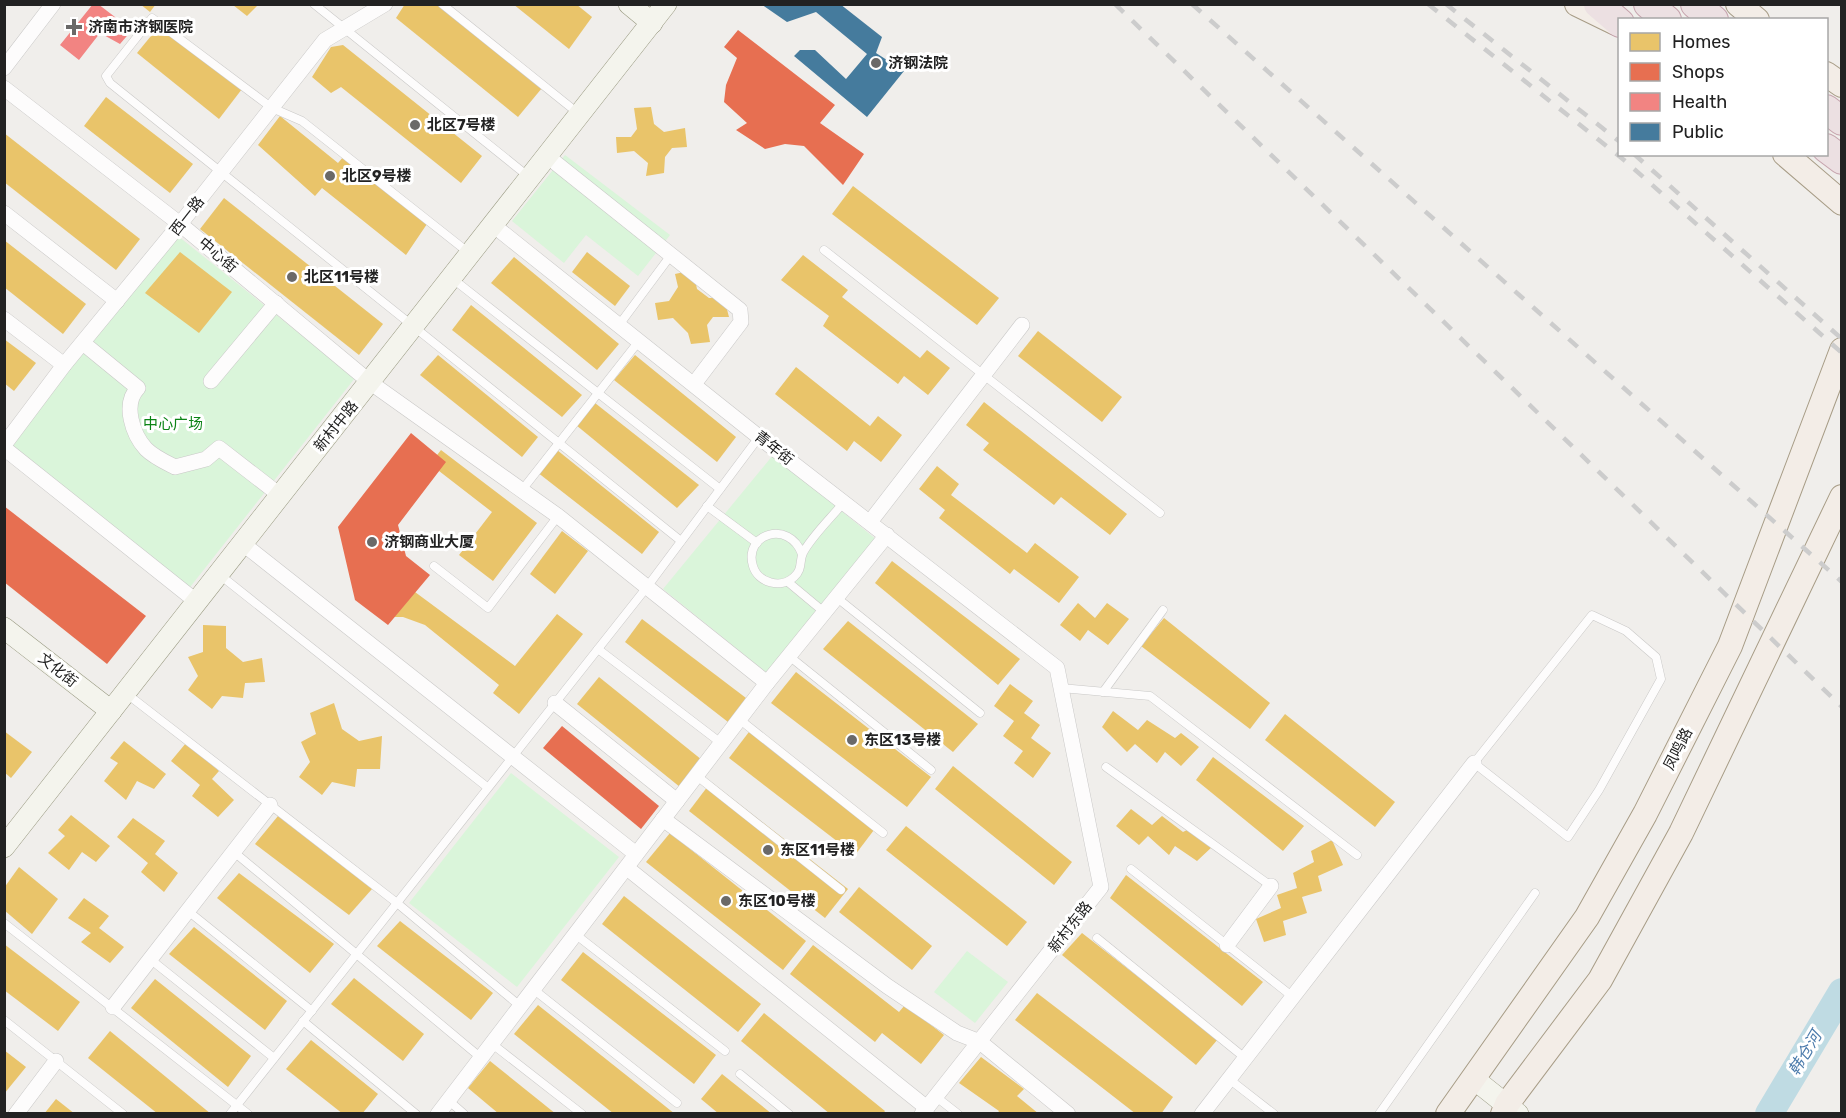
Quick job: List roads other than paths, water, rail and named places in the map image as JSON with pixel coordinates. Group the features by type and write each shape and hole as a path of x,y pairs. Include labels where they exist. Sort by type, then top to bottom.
{"highway":[{"path":"1598,4 1618,20"},
{"path":"1648,4 1665,18"},
{"path":"1695,4 1712,18"},
{"path":"1828,110 1842,121"},
{"path":"1828,149 1842,160"}],"main road":[{"path":"1578,4 1618,21"},
{"path":"1738,4 1755,18"},
{"path":"1828,75 1842,85"},
{"path":"1787,156 1842,203"},
{"name":"凤鸣路","path":"1449,1113 1587,917 1646,814 1731,646 1842,350"},
{"path":"1510,1110 1600,980 1681,833 1842,496"}],"street":[{"path":"4,68 53,4"},
{"name":"西一路","path":"4,447 11,424 83,343 325,40 385,4"},
{"path":"629,4 652,23"},
{"name":"新村中路","path":"4,847 666,4"},
{"name":"中心街","path":"4,88 180,224 371,382 558,516 767,683"},
{"path":"547,156 741,310 741,322 694,384"},
{"path":"4,213 117,301"},
{"name":"青年街","path":"493,225 759,437 1057,668"},
{"path":"212,381 276,303"},
{"path":"4,319 64,365"},
{"path":"870,522 1022,325"},
{"path":"83,343 138,388 131,403 131,418 136,434 147,450 175,467 206,459 219,448 281,496"},
{"path":"4,447 197,602"},
{"path":"438,1113 767,683 886,535"},
{"path":"242,543 636,854"},
{"name":"文化街","path":"4,628 111,711"},
{"name":"新村东路","path":"928,1106 1101,887 1057,668"},
{"path":"555,703 677,801"},
{"path":"1202,1113 1474,763"},
{"path":"113,1007 270,805"},
{"path":"663,819 887,986 957,1033 980,1042 1068,1113"},
{"path":"627,868 928,1106"},
{"path":"1227,945 1271,886"},
{"path":"16,1113 57,1061"},
{"path":"1474,1079 1510,1110"}],"lane":[{"path":"314,4 530,178"},
{"path":"442,4 579,114"},
{"path":"471,254 302,120 272,108 152,18 106,76 110,83 681,541"},
{"path":"824,250 982,376 1160,513"},
{"path":"619,325 671,255"},
{"path":"452,278 720,489"},
{"path":"522,490 639,341"},
{"path":"230,1113 647,587 759,437"},
{"path":"802,554 794,539 786,535 770,534 757,543 752,559 757,574 771,583 788,582 800,570 802,554 844,502"},
{"path":"707,506 757,543"},
{"path":"434,566 488,608 558,516"},
{"path":"219,574 488,787"},
{"path":"788,582 824,612"},
{"path":"836,597 980,713"},
{"path":"1103,692 1163,610"},
{"path":"1592,615 1626,631 1656,657 1661,679 1599,789 1568,837 1474,763 1592,615"},
{"path":"598,649 721,743"},
{"path":"789,656 931,770"},
{"path":"1061,688 1150,696 1357,855"},
{"path":"125,693 397,903 520,1006"},
{"path":"740,719 883,833"},
{"path":"1106,766 1271,886"},
{"path":"697,776 841,890"},
{"path":"234,852 480,1057"},
{"path":"1131,869 1293,997"},
{"path":"1379,1113 1535,893"},
{"path":"188,911 312,1011"},
{"path":"4,923 248,1113"},
{"path":"575,934 725,1051"},
{"path":"1097,938 1245,1058"},
{"path":"150,959 274,1058"},
{"path":"532,989 677,1103"},
{"path":"4,1020 123,1113"},
{"path":"303,1021 416,1113"},
{"path":"491,1043 582,1113"},
{"path":"740,1074 789,1113"},
{"path":"1229,1079 1274,1113"},
{"path":"448,1100 464,1113"},
{"path":"928,1106 958,1113"}],"waterway":[{"name":"韩仓河","path":"1769,1114 1842,992"}],"railway":[{"path":"1115,4 1842,707"},
{"path":"1192,4 1842,582"},
{"path":"1428,4 1618,155"},
{"path":"1446,4 1618,140"},
{"path":"1619,156 1842,353"},
{"path":"1636,156 1842,339"}],"place":[{"name":"济南市济钢医院","path":"74,27"},
{"name":"济钢法院","path":"876,63"},
{"name":"北区7号楼","path":"415,125"},
{"name":"北区9号楼","path":"330,176"},
{"name":"北区11号楼","path":"292,277"},
{"name":"济钢商业大厦","path":"372,542"},
{"name":"东区13号楼","path":"852,740"},
{"name":"东区11号楼","path":"768,850"},
{"name":"东区10号楼","path":"726,901"}],"park label":[{"name":"中心广场","path":"173,424"}]}
